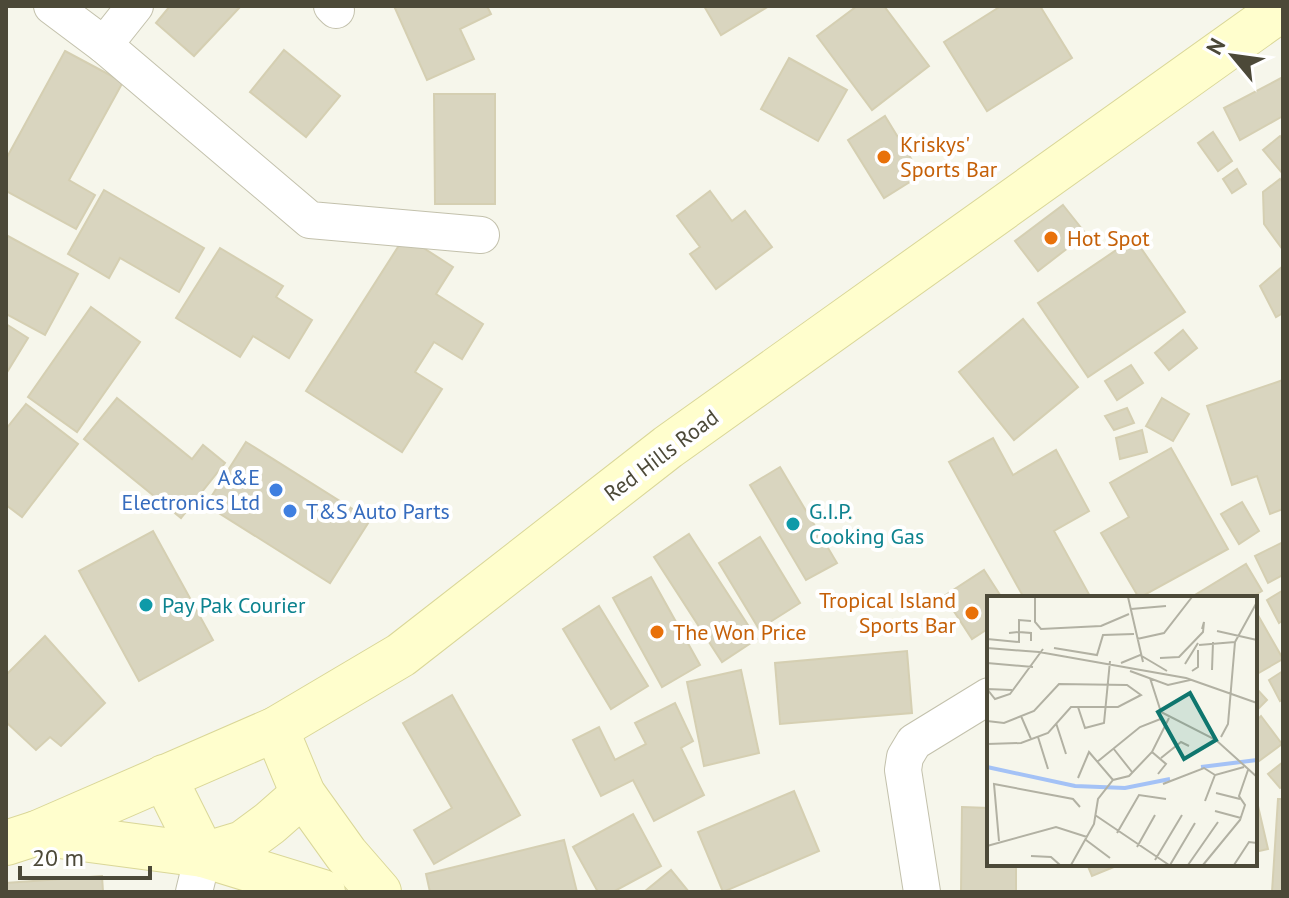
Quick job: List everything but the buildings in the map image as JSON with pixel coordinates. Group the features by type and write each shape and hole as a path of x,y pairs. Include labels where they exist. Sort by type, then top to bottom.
{"main road":[{"name":"Red Hills Road","path":"21,838 276,729 401,655 668,447 1283,8"},
{"path":"276,729 303,794 346,854 379,892"},
{"path":"164,777 199,874"},
{"path":"199,874 270,823 303,794"},
{"path":"21,838 199,874 323,892"}],"street":[{"path":"52,6 104,45 310,220 481,235"},
{"path":"104,45 135,6"},
{"path":"922,892 903,770 905,757 914,742 987,697"}],"place":[{"name":"Kriskys' Sports Bar","path":"884,157"},
{"name":"Hot Spot","path":"1051,238"},
{"name":"A&E Electronics Ltd","path":"276,490"},
{"name":"T&S Auto Parts","path":"290,511"},
{"name":"G.I.P. Cooking Gas","path":"793,524"},
{"name":"Pay Pak Courier","path":"146,605"},
{"name":"Tropical Island Sports Bar","path":"972,613"},
{"name":"The Won Price","path":"657,632"}]}
